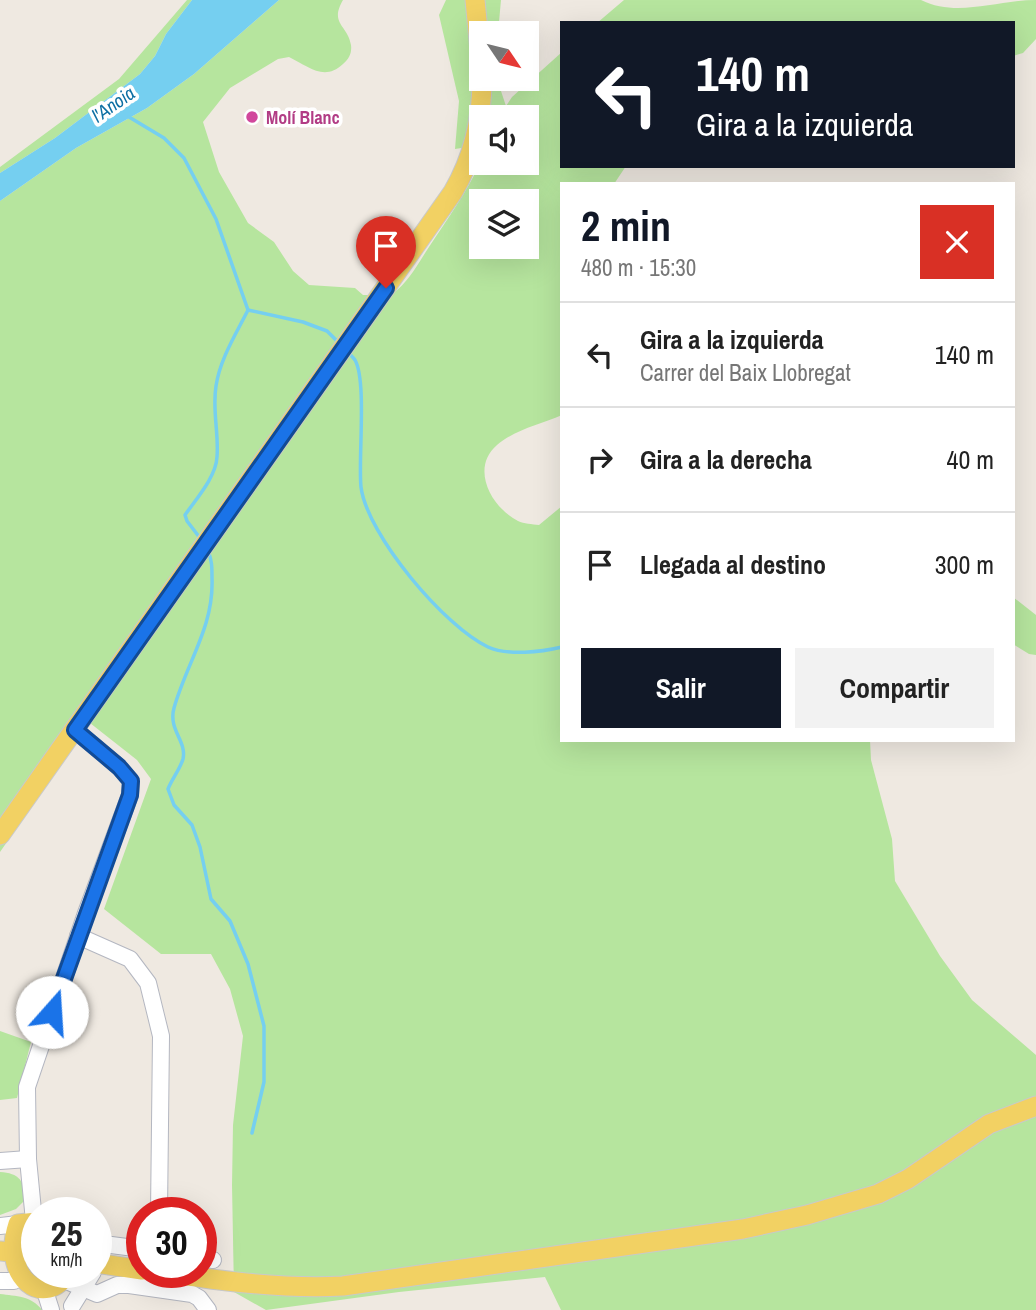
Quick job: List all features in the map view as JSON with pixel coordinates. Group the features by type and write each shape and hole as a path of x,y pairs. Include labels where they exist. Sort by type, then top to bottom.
{"main road":[{"path":"475,0 477,21"},
{"path":"0,835 353,336 462,177 476,143 482,91"},
{"path":"217,1280 311,1288 343,1286 743,1229 807,1215 878,1194 908,1179 989,1125 1036,1106"},
{"path":"7,1281 1,1251 9,1234 21,1224"},
{"path":"1,1251 21,1253"}],"street":[{"path":"24,1197 28,1159 27,1087 126,806 131,781 119,767 75,730"},
{"path":"78,936 130,959 148,983 161,1036 159,1197"},
{"path":"0,1161 28,1159"},
{"path":"112,1287 129,1285 192,1294 206,1307"},
{"path":"51,1310 56,1288"},
{"path":"62,1288 72,1308"},
{"path":"72,1308 82,1288 97,1294 110,1288"}],"green space":[{"path":"187,0 192,0 140,74 55,138 0,173 0,167 119,79"},
{"path":"279,0 343,0 339,8 339,20 349,38 351,48 350,56 343,64 329,72 323,72 289,57 278,59 230,88 203,122 219,172 248,223 274,242 293,271 309,285 355,288 363,295 391,295 403,285 416,267 473,175 539,175 539,105 507,105 519,91 539,91 539,73 560,54 560,168 625,168 615,182 560,182 560,416 520,431 497,445 489,454 485,475 492,497 508,515 520,522 539,525 560,508 560,742 870,742 871,760 892,839 895,881 940,956 972,1000 1036,1055 1036,1310 561,1310 545,1277 399,1292 266,1310 234,1292 233,1125 243,1036 230,989 211,954 161,954 104,909 151,779 137,760 90,723 0,852 0,201 76,148 147,108 194,74"},
{"path":"446,0 501,0 499,21 469,21 469,91 501,91 506,105 469,105 469,147 455,149 459,101 439,15"},
{"path":"624,0 921,0 949,8 963,8 1036,0 1036,39 1023,53 1015,55 1015,21 599,21"},
{"path":"1015,599 1036,615 1036,655 1015,645"},
{"path":"0,1031 31,1042 17,1098 0,1100"},
{"path":"0,1172 20,1179 25,1197 21,1197 21,1204 16,1209 0,1215"},
{"path":"0,1294 29,1299 42,1310 0,1310"}],"water":[{"name":"l'Anoia","path":"192,0 279,0 194,74 147,108 76,148 0,201 0,173 55,138 140,74"}],"waterway":[{"name":"l'Anoia","path":"129,117 164,138 184,158 216,219 248,310 303,322 327,331 340,344"},
{"path":"200,538 185,515 205,488 216,465 215,404 218,376 248,310"},
{"path":"348,352 359,370 361,385 361,487 366,507 392,553 411,578 451,620 488,647 515,652 560,647"},
{"path":"208,551 212,574 209,613 174,708 173,723 184,753 182,763 168,789 174,805 192,825 200,847 211,899 230,921 248,964 264,1026 264,1082 252,1133"}],"place":[{"name":"Molí Blanc","path":"252,117"}],"route":[{"path":"52,1012 130,795 131,781 119,767 75,730 386,288"}]}
